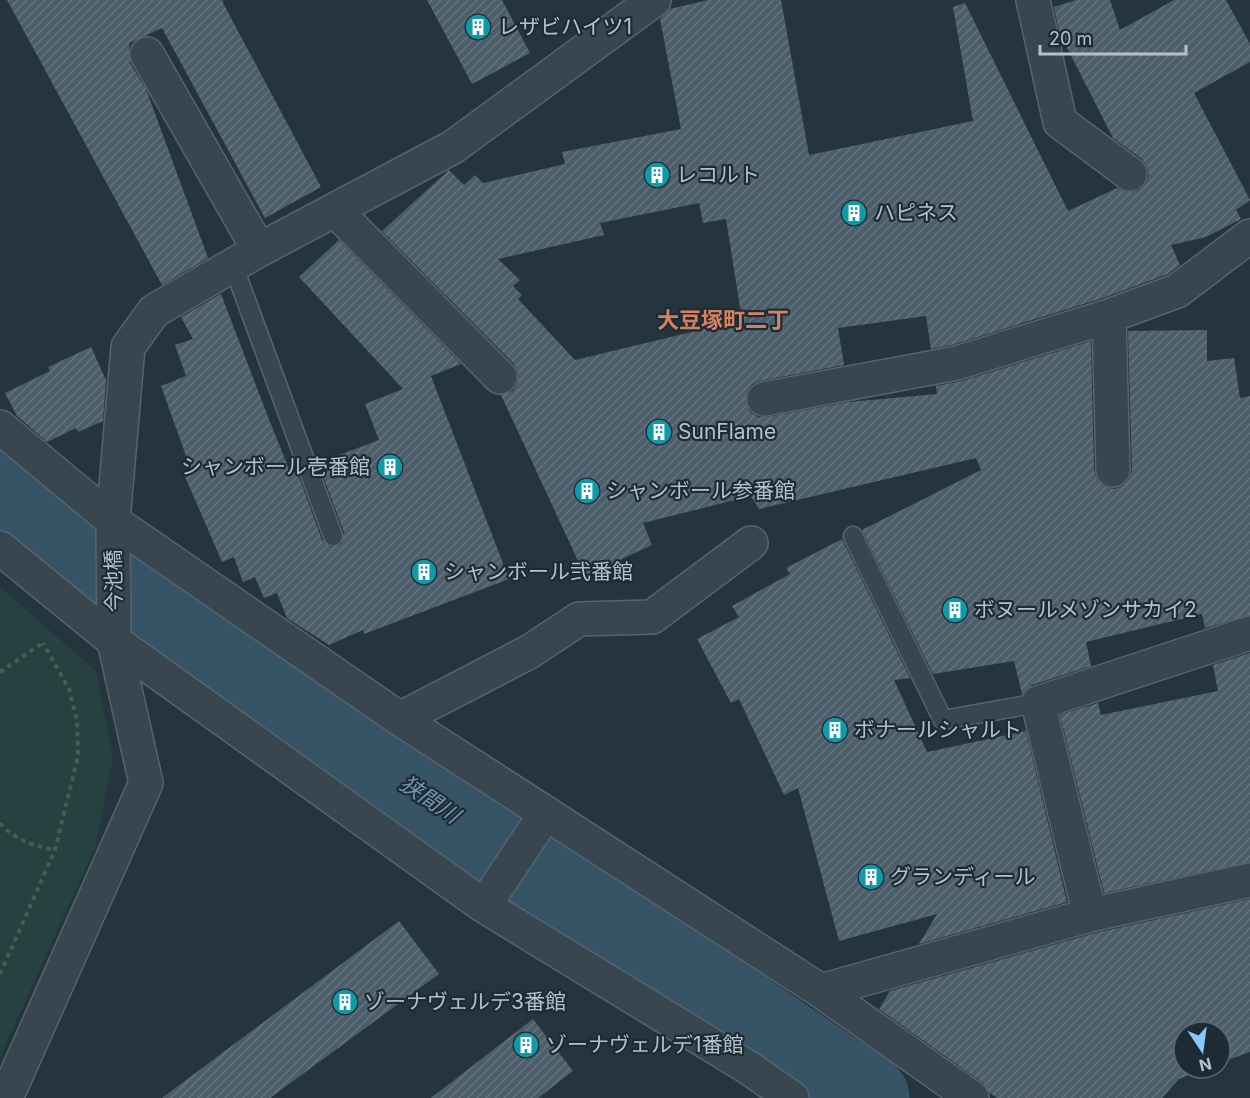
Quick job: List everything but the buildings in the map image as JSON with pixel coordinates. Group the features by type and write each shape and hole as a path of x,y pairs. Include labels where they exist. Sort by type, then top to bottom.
{"street":[{"name":"今池橋","path":"6,1098 146,783 114,641 113,521 128,347 154,311 246,257 453,147 654,0"},
{"path":"1033,0 1060,122 1130,174"},
{"path":"147,54 246,257"},
{"path":"335,210 500,377"},
{"path":"764,399 957,363 1109,316 1177,291 1250,236"},
{"path":"1109,316 1113,471"},
{"path":"0,427 113,521 400,719 821,991 972,1098"},
{"path":"400,719 529,652 579,619 652,617 751,543"},
{"path":"0,548 114,641 484,906 748,1068 792,1098"},
{"path":"1090,915 1038,704 1250,633"},
{"path":"484,906 546,813"},
{"path":"821,991 1090,915 1250,880"}],"lane":[{"path":"246,257 333,536"},
{"path":"853,536 943,720 1038,704"}],"path":[{"path":"0,672 82,617"},
{"path":"0,974 55,850 78,756 77,721 69,688 43,643"},
{"path":"0,823 7,832 30,845 55,850"}],"green space":[{"path":"0,587 96,671 113,757 96,845 0,1057"}],"waterway":[{"name":"狭間川","path":"0,492 160,615 866,1098"}],"place":[{"name":"レザビハイツ1","path":"478,27"},
{"name":"レコルト","path":"657,175"},
{"name":"ハピネス","path":"854,213"},
{"name":"SunFlame","path":"659,432"},
{"name":"シャンボール壱番館","path":"390,467"},
{"name":"シャンボール参番館","path":"587,491"},
{"name":"シャンボール弐番館","path":"424,572"},
{"name":"ボヌールメゾンサカイ2","path":"955,610"},
{"name":"ボナールシャルト","path":"835,730"},
{"name":"グランディール","path":"871,877"},
{"name":"ゾーナヴェルデ3番館","path":"345,1002"},
{"name":"ゾーナヴェルデ1番館","path":"526,1045"}],"district":[{"name":"大豆塚町二丁","path":"723,320"}]}
